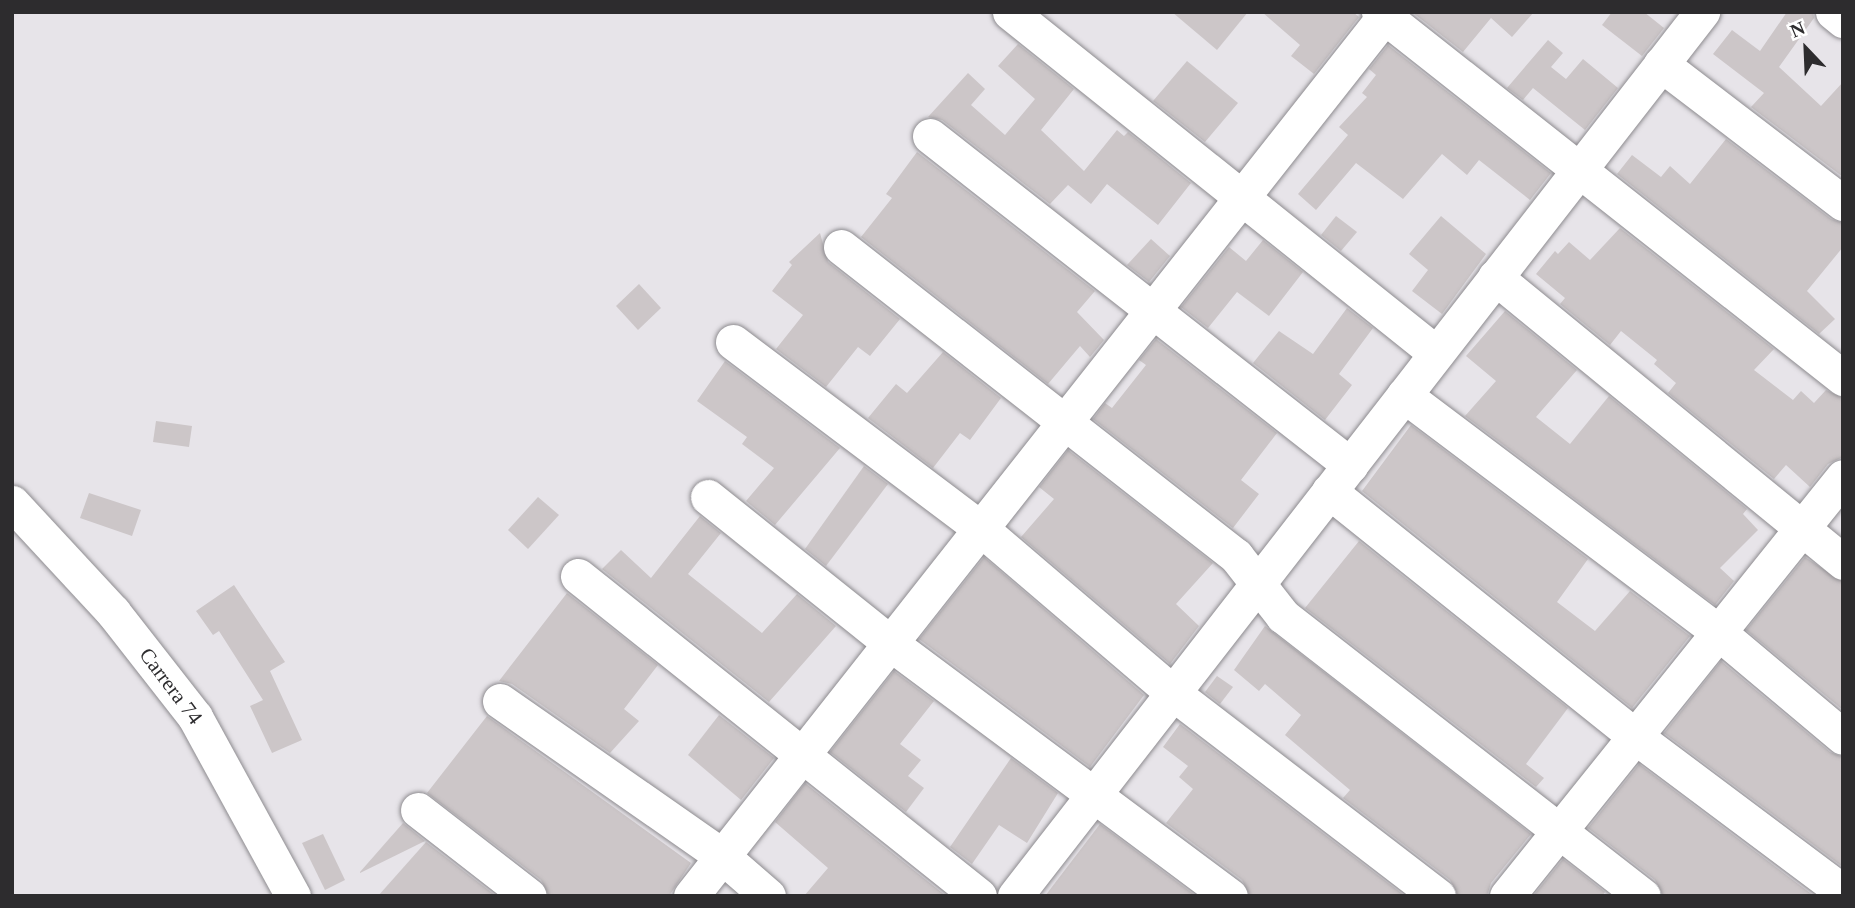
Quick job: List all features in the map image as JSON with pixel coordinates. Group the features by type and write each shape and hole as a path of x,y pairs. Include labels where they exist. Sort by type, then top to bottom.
{"street":[{"path":"1010,12 1436,353"},
{"path":"1018,895 1095,792 1702,12"},
{"path":"1833,12 1843,20"},
{"path":"691,896 1383,14 1843,377"},
{"path":"1661,64 1843,203"},
{"path":"930,136 1152,311 1636,737 1843,892"},
{"path":"841,247 1067,419 1236,556 1283,616 1643,896"},
{"path":"1495,277 1843,562"},
{"path":"733,342 980,528 1173,692 1438,896"},
{"path":"1404,395 1718,632 1843,737"},
{"path":"1507,896 1636,737 1799,528 1843,477"},
{"path":"708,498 890,643 1095,792 1230,896"},
{"name":"Carrera 74","path":"12,503 113,612 195,717 293,896"},
{"path":"578,576 979,896"},
{"path":"500,701 722,856 768,896"},
{"path":"418,810 529,896"}],"building":[{"path":"1172,12 1248,12 1217,50"},
{"path":"1262,12 1353,12 1359,17 1314,74 1291,56 1300,45"},
{"path":"1412,12 1534,12 1512,37 1491,18 1463,52"},
{"path":"1612,12 1644,12 1664,28 1642,56 1602,25"},
{"path":"1787,12 1813,12 1814,18 1779,67 1821,106 1843,82 1843,177 1751,107 1764,93 1713,54 1732,30 1760,51"},
{"path":"1548,40 1563,53 1551,67 1566,79 1583,59 1618,88 1585,130 1533,88 1523,100 1507,88"},
{"path":"1018,44 1074,89 1041,130 1084,171 1117,130 1124,136 1128,132 1191,183 1158,225 1107,184 1091,204 1068,185 1050,204 942,120 928,117 968,73 985,89 971,105 1005,135 1035,99 998,66"},
{"path":"1388,45 1551,173 1530,200 1479,160 1467,175 1442,154 1403,199 1356,163 1316,210 1298,194 1348,135 1339,127 1367,97 1362,93 1376,75 1369,69"},
{"path":"1187,61 1238,103 1205,142 1153,101"},
{"path":"1726,139 1831,219 1843,223 1843,247 1807,291 1835,319 1819,334 1617,174 1632,155 1661,177 1670,166 1690,184"},
{"path":"917,152 1095,291 1077,312 1104,340 1090,357 1080,346 1048,384 861,237 892,198 886,194"},
{"path":"1336,216 1357,232 1341,251 1321,235"},
{"path":"1441,216 1486,254 1442,314 1412,291 1428,270 1409,254"},
{"path":"1620,228 1774,349 1754,370 1793,400 1801,391 1814,403 1826,390 1843,398 1843,457 1828,464 1810,487 1786,465 1774,479 1668,393 1676,383 1654,364 1657,360 1621,331 1610,345 1560,304 1565,298 1536,274 1555,251 1558,254 1569,242 1590,260"},
{"path":"820,233 828,262 900,319 870,356 858,347 826,387 776,349 803,315 772,291 792,265 789,262"},
{"path":"1151,239 1170,256 1149,282 1127,265"},
{"path":"1263,240 1303,272 1269,316 1237,292 1208,328 1181,307 1229,247 1246,261"},
{"path":"639,284 661,308 638,330 616,306"},
{"path":"1347,308 1373,328 1339,374 1352,385 1325,420 1253,363 1279,331 1313,354"},
{"path":"1505,311 1577,370 1536,417 1570,444 1609,396 1747,509 1743,514 1758,530 1720,568 1734,581 1715,605 1465,416 1496,381 1466,356"},
{"path":"1156,339 1277,433 1241,480 1259,494 1233,528 1093,419 1105,403 1112,408 1146,365 1139,360"},
{"path":"943,352 1001,398 970,440 960,433 933,468 868,418 896,384 907,393"},
{"path":"725,361 840,448 775,525 746,501 774,468 742,444 747,437 697,401"},
{"path":"156,421 192,426 189,447 153,442"},
{"path":"1411,425 1588,559 1557,602 1595,631 1630,591 1690,636 1632,708 1362,491"},
{"path":"1068,450 1213,563 1176,604 1199,626 1170,664 1021,537 1054,499 1039,487"},
{"path":"864,466 888,484 826,566 805,549"},
{"path":"89,493 141,510 132,536 80,518"},
{"path":"538,497 559,515 528,549 508,530"},
{"path":"700,516 721,533 688,574 762,633 797,594 836,626 769,702 602,569 621,550 651,578"},
{"path":"1359,541 1568,708 1526,764 1544,778 1536,787 1305,608"},
{"path":"984,557 1144,695 1090,767 919,639"},
{"path":"1805,557 1843,582 1843,710 1746,630"},
{"path":"234,585 285,662 270,671 302,740 272,753 250,706 263,700 219,631 213,635 196,611"},
{"path":"567,593 658,665 624,709 639,721 610,753 512,684 499,681"},
{"path":"1265,626 1531,834 1491,883 1487,896 1458,896 1450,880 1343,798 1350,790 1285,735 1301,715 1265,684 1259,691 1234,670"},
{"path":"1721,661 1830,752 1843,757 1843,867 1664,733"},
{"path":"894,671 934,701 900,744 921,760 908,776 924,788 906,812 830,752"},
{"path":"1217,676 1233,687 1220,704 1205,692"},
{"path":"719,715 774,758 741,800 688,755"},
{"path":"487,716 691,863 669,896 549,896 541,880 427,793"},
{"path":"1180,724 1405,896 1250,896 1242,880 1166,823 1193,789 1179,777 1188,766 1163,747"},
{"path":"1011,758 1058,793 1027,843 999,825 972,864 950,847"},
{"path":"1639,764 1814,896 1663,896 1655,880 1588,828"},
{"path":"805,783 946,896 804,896 828,868 775,822"},
{"path":"403,823 425,841 360,873 360,872"},
{"path":"1100,824 1196,896 1045,896"},
{"path":"323,834 345,880 325,890 302,843"},
{"path":"426,842 496,896 378,896"},
{"path":"1563,859 1605,892 1602,896 1533,896"}]}
